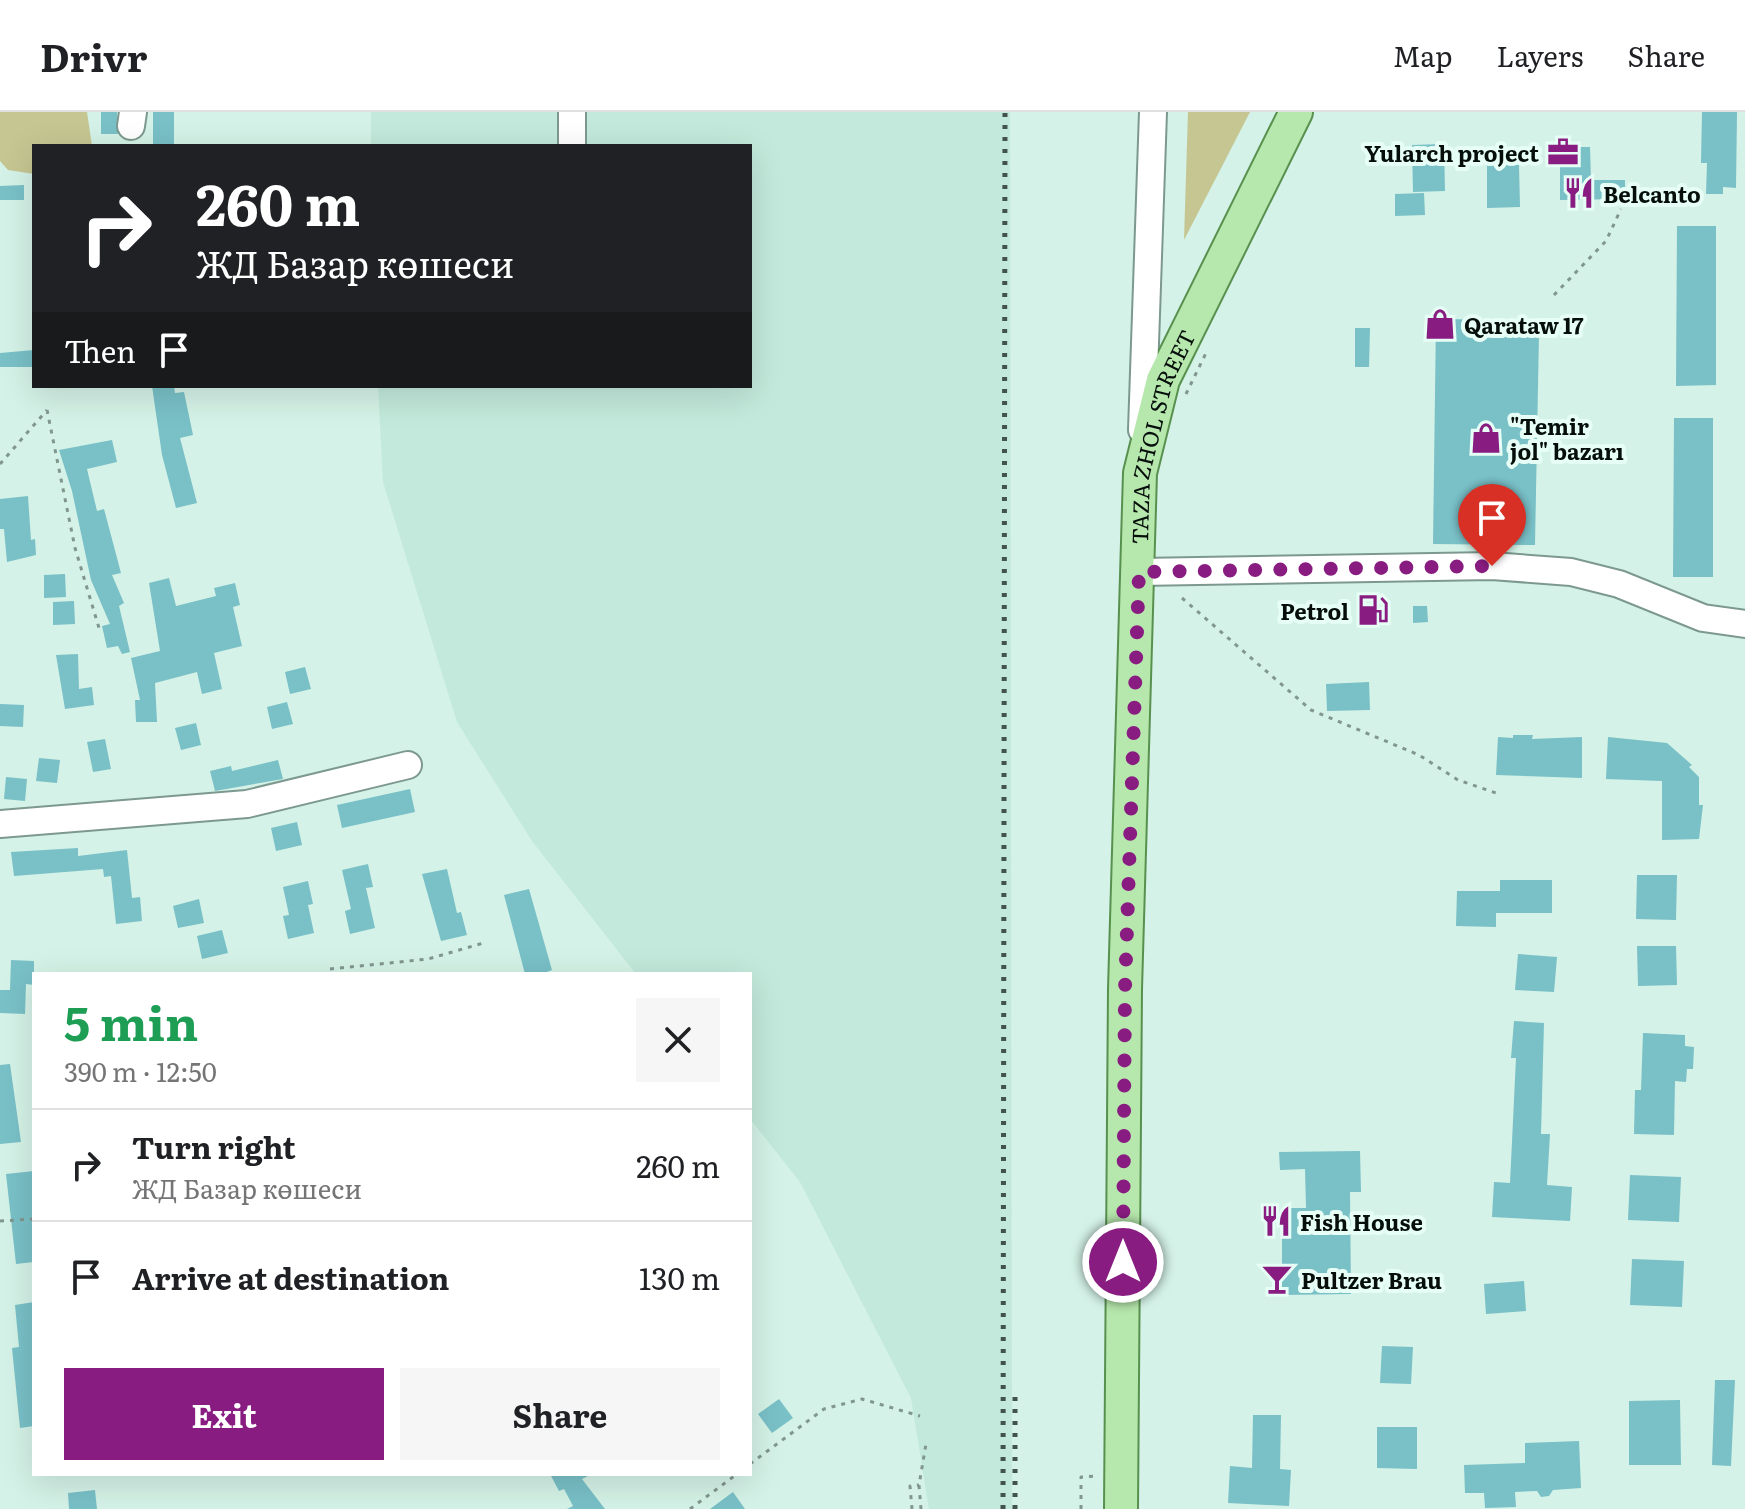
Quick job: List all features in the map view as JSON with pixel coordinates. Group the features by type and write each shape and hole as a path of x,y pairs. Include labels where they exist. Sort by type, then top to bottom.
{"main road":[{"name":"TAZA ZHOL STREET","path":"1121,1509 1125,989 1140,473 1163,380 1296,112"}],"street":[{"path":"572,112 572,144"},
{"path":"1140,473 1153,112"},
{"path":"1139,572 1492,566 1571,572 1619,584 1703,618 1745,624"},
{"path":"0,824 247,804 408,765"}],"path":[{"path":"1554,295 1606,241 1621,209"},
{"path":"1183,400 1207,351"},
{"path":"0,464 47,410 75,548 99,628"},
{"path":"1182,598 1311,710 1419,755 1458,780 1499,794"},
{"path":"330,969 428,959 487,942"},
{"path":"0,1221 32,1219"},
{"path":"752,1463 824,1409 862,1399 920,1416"},
{"path":"921,1509 919,1485 926,1444"},
{"path":"690,1509 734,1476"},
{"path":"1081,1509 1081,1477 1097,1476"},
{"path":"912,1509 910,1486 919,1485"}],"shaded area":[{"path":"371,112 1010,112 1012,1509 929,1509 911,1398 800,1182 752,1122 752,972 634,972 532,841 457,722 383,482 378,388 752,388 752,144 371,144"}],"green space":[{"path":"0,112 87,112 92,144 32,144 32,174 8,170 0,161"},
{"path":"1188,112 1250,112 1184,240"}],"building":[{"path":"101,112 117,112 118,134 101,134"},
{"path":"153,112 174,112 174,144 153,144"},
{"path":"1702,112 1737,112 1736,188 1723,187 1723,194 1706,194 1707,163 1701,163"},
{"path":"1444,144 1445,191 1413,192 1412,145"},
{"path":"1560,147 1590,147 1591,180 1625,180 1625,199 1560,200"},
{"path":"1487,165 1519,165 1520,207 1487,208"},
{"path":"24,185 24,200 0,200 0,186"},
{"path":"1424,193 1425,215 1395,216 1395,194"},
{"path":"1677,226 1716,226 1716,385 1676,386"},
{"name":"\"Temir jol\" bazarı","path":"1436,319 1528,320 1528,333 1539,333 1535,545 1433,544"},
{"path":"1355,328 1370,328 1369,367 1355,367"},
{"path":"32,350 32,367 0,367 0,353"},
{"path":"152,388 174,388 175,393 184,392 193,435 180,438 197,503 176,508 162,455"},
{"path":"1674,418 1713,418 1713,577 1673,577"},
{"path":"112,440 117,462 87,469 97,511 104,509 121,573 112,575 124,603 119,606 130,652 122,654 118,646 107,648 102,626 110,624 91,580 72,491 59,450"},
{"path":"28,496 31,540 35,539 36,555 7,562 4,529 0,529 0,499"},
{"path":"65,574 66,597 44,598 44,575"},
{"path":"169,578 176,606 216,596 214,588 235,583 240,605 233,607 242,646 214,653 222,689 202,694 197,672 155,683 157,722 136,722 135,700 140,700 131,658 160,651 149,583"},
{"path":"74,601 75,624 53,625 53,602"},
{"path":"1413,606 1427,606 1428,622 1413,623"},
{"path":"78,654 79,689 92,687 94,705 65,709 56,655"},
{"path":"305,667 311,689 290,694 285,672"},
{"path":"1369,682 1370,710 1327,711 1326,684"},
{"path":"287,702 293,724 272,729 267,707"},
{"path":"0,704 24,705 23,727 0,726"},
{"path":"196,723 201,745 181,750 175,728"},
{"path":"1513,735 1533,735 1532,739 1582,737 1582,778 1496,775 1498,737 1513,738"},
{"path":"1608,737 1667,743 1692,765 1689,767 1699,777 1699,805 1703,805 1699,839 1662,840 1662,781 1606,779"},
{"path":"105,739 111,769 93,772 87,742"},
{"path":"39,758 60,760 57,783 36,781"},
{"path":"278,760 283,779 215,791 210,771 231,766 232,771"},
{"path":"6,777 27,779 25,801 4,799"},
{"path":"410,789 415,812 342,828 337,805"},
{"path":"297,822 302,845 276,851 271,828"},
{"path":"78,848 78,856 127,850 132,898 140,897 142,921 116,924 111,876 104,877 103,869 14,876 11,852"},
{"path":"368,864 373,887 366,888 375,928 350,934 345,911 351,909 342,870"},
{"path":"447,869 457,913 461,912 467,935 441,941 422,874"},
{"path":"1637,875 1677,875 1676,920 1636,919"},
{"path":"1500,880 1552,880 1552,913 1496,913 1496,927 1456,926 1457,891 1500,891"},
{"path":"308,881 313,904 308,905 314,933 288,939 283,916 289,915 283,887"},
{"path":"529,889 552,970 524,972 504,895"},
{"path":"199,899 204,923 178,928 173,906"},
{"path":"222,930 228,953 202,959 197,936"},
{"path":"1637,946 1676,946 1677,985 1638,986"},
{"path":"1518,954 1557,957 1554,992 1515,990"},
{"path":"11,960 34,961 32,985 26,984 25,1014 0,1013 0,990 10,990"},
{"path":"1514,1021 1544,1023 1541,1134 1550,1134 1547,1185 1572,1187 1570,1221 1492,1217 1494,1182 1510,1183 1516,1058 1511,1058"},
{"path":"1643,1033 1685,1035 1685,1046 1694,1047 1693,1069 1687,1069 1686,1082 1675,1081 1674,1135 1634,1134 1635,1090 1641,1090"},
{"path":"10,1064 21,1142 0,1144 0,1065"},
{"path":"1360,1151 1361,1192 1350,1192 1351,1294 1282,1295 1282,1208 1306,1208 1305,1169 1280,1170 1279,1152"},
{"path":"32,1171 32,1262 16,1264 6,1174"},
{"path":"1630,1175 1681,1177 1679,1222 1628,1220"},
{"path":"1632,1259 1684,1261 1682,1307 1630,1305"},
{"path":"1524,1281 1526,1311 1486,1314 1484,1284"},
{"path":"32,1302 32,1426 20,1428 12,1348 19,1347 15,1305"},
{"path":"1382,1346 1413,1347 1411,1384 1380,1383"},
{"path":"1715,1380 1735,1380 1731,1466 1712,1465"},
{"path":"779,1399 793,1418 772,1433 758,1414"},
{"path":"1680,1400 1681,1465 1629,1465 1629,1401"},
{"path":"1253,1415 1281,1415 1280,1469 1291,1470 1289,1506 1228,1503 1230,1466 1252,1468"},
{"path":"1377,1427 1417,1427 1417,1469 1377,1468"},
{"path":"1579,1441 1581,1488 1553,1490 1549,1496 1541,1497 1537,1491 1515,1492 1516,1507 1485,1508 1484,1493 1465,1493 1464,1465 1525,1463 1525,1443"},
{"path":"551,1476 588,1476 582,1479 605,1509 567,1509 573,1506 564,1489 559,1491"},
{"path":"95,1490 97,1509 69,1509 68,1493"},
{"path":"733,1492 745,1509 710,1509"}],"railway":[{"path":"1003,1509 1005,112"},
{"path":"1015,1397 1015,1509"}],"place":[{"name":"Yularch project","path":"1563,152"},
{"name":"Belcanto","path":"1579,193"},
{"name":"Qarataw 17","path":"1440,324"},
{"name":"\"Temir jol\" bazarı","path":"1486,438"},
{"name":"Petrol","path":"1373,610"},
{"name":"Fish House","path":"1276,1221"},
{"name":"Pultzer Brau","path":"1277,1279"}],"route":[{"path":"1123,1262 1125,989 1139,572 1492,566"}]}
